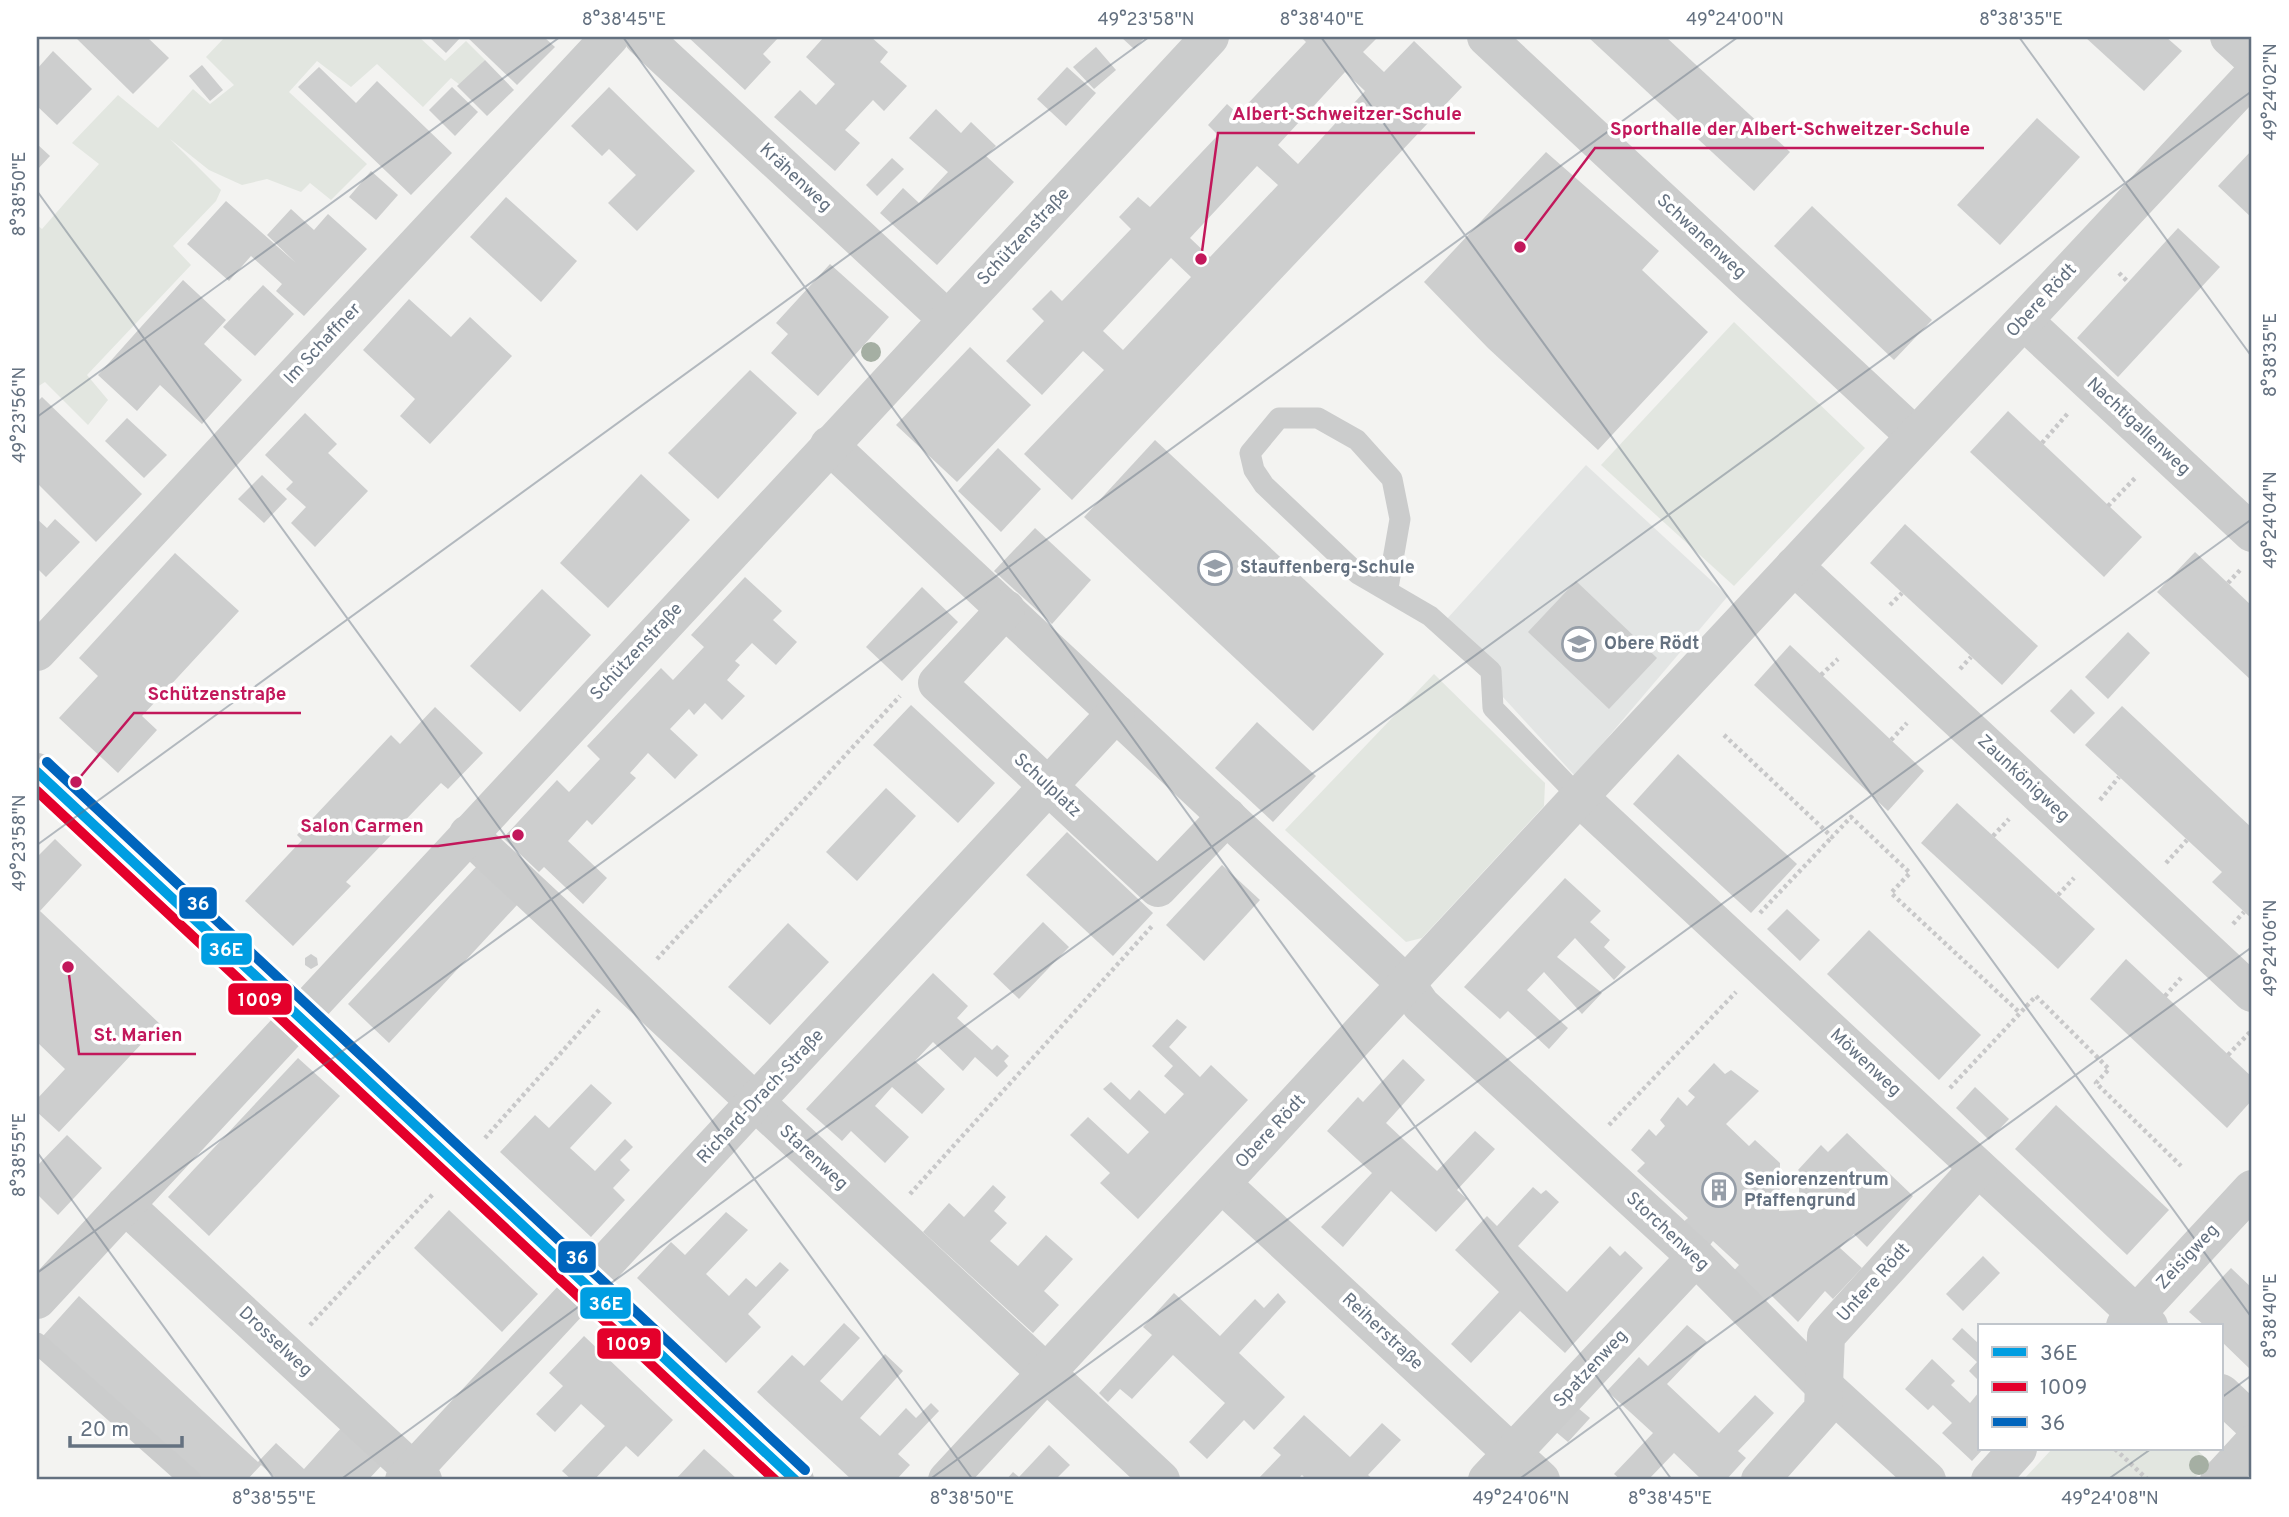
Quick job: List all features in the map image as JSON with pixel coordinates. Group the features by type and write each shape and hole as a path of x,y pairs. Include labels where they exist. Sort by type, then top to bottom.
{"street":[{"name":"Im Schaffner","path":"37,652 610,37"},
{"name":"Krähenweg","path":"643,37 947,319"},
{"name":"Schützenstraße","path":"37,1300 1210,37"},
{"name":"Schwanenweg","path":"1486,37 1915,436"},
{"path":"2229,37 2252,58"},
{"name":"Obere Rödt","path":"947,1480 2252,76"},
{"name":"Nachtigallenweg","path":"2024,320 2252,533"},
{"path":"830,445 1407,985"},
{"name":"Zaunkönigweg","path":"1794,566 2252,993"},
{"path":"937,683 1006,609"},
{"name":"Schulplatz","path":"937,683 1158,888"},
{"name":"Richard-Drach-Straße","path":"413,1477 587,1284 1116,713"},
{"path":"37,772 795,1480"},
{"name":"Möwenweg","path":"1581,799 1978,1168 2137,1322"},
{"path":"1158,888 1227,816"},
{"name":"Starenweg","path":"468,834 1161,1480"},
{"name":"Storchenweg","path":"1407,985 1421,1005 1696,1257 1822,1384 1927,1480"},
{"name":"Untere Rödt","path":"1760,1480 1823,1409 1826,1336 1978,1168"},
{"name":"Reiherstraße","path":"1222,1184 1500,1467 1541,1480"},
{"name":"Zeisigweg","path":"2137,1322 2252,1189"},
{"name":"Drosselweg","path":"125,1205 413,1477"},
{"name":"Spatzenweg","path":"1500,1467 1696,1257"},
{"path":"2222,1394 2252,1422"},
{"path":"2219,1480 2252,1444"},
{"path":"1990,1480 2017,1450"}],"lane":[{"path":"1388,588 1400,519 1392,479 1357,440 1318,418 1279,418 1250,453 1254,470 1264,485 1358,574 1388,588 1430,616 1490,671 1493,708 1581,799"},
{"path":"37,1343 191,1480"}],"path":[{"path":"1966,662 1971,657"},
{"path":"631,988 902,694 937,683"},
{"path":"1724,735 1832,837"},
{"path":"2115,783 2119,776"},
{"path":"1582,1154 1747,953 1832,837 1851,817 1910,873 1891,894 2020,1013"},
{"path":"2183,846 2187,840"},
{"path":"884,1223 1157,920 1158,888"},
{"path":"1923,1117 2035,996 2109,1069 2096,1083 2182,1166"},
{"path":"2228,1055 2252,1030"},
{"path":"2116,1450 2148,1480"}],"shaded area":[{"path":"225,37 419,37 445,61 466,41 485,60 460,85 451,78 423,107 377,64 351,87 317,61 289,92 367,164 331,200 310,183 301,192 267,179 242,185 209,170 170,139 221,190 216,201 173,246 191,265 87,375 108,400 88,425 45,382 37,387 37,225 42,229 99,164 72,143 118,95 158,128 193,89 210,104 234,85 206,57"},
{"path":"1734,322 1865,448 1734,586 1601,465"},
{"name":"Obere Rödt","path":"1586,465 1728,596 1575,776 1502,696 1446,620"},
{"path":"1434,674 1545,783 1544,806 1422,938 1406,942 1285,830"},
{"path":"2051,1450 2197,1450 2210,1462 2193,1480 2023,1480"}],"building":[{"path":"75,37 147,37 169,58 133,94"},
{"path":"429,37 461,37 446,53"},
{"path":"467,37 544,37 555,47 517,85"},
{"path":"688,37 779,37 763,54 771,62 745,90"},
{"path":"824,37 871,37 888,52 880,62 907,86 884,111 873,100 845,130 860,143 835,171 774,117 800,90 816,105 835,84 806,57"},
{"path":"1121,37 1145,37 1134,49"},
{"path":"1301,37 1378,37 1363,52 1384,72 1414,41 1462,87 1072,500 1024,454 1104,370 1083,351 1042,395 1006,361 1044,321 1032,309 1051,290 1062,301 1131,229 1119,217 1138,197 1150,207 1218,135 1208,125 1227,104 1238,114 1306,42","holes":["1345,72 1365,91 1298,164 1278,145","1257,166 1278,185 1210,257 1190,238","1171,258 1191,277 1123,350 1103,331"]},
{"path":"1588,37 1666,37 1790,152 1754,191"},
{"path":"2085,37 2166,37 2182,51 2144,91"},
{"path":"1096,47 1116,70 1094,89 1073,67"},
{"path":"53,51 92,89 57,125 37,106 37,69"},
{"path":"485,60 514,90 487,116 457,86"},
{"path":"202,65 223,90 210,101 189,76"},
{"path":"319,67 356,103 377,81 452,153 411,195 298,87"},
{"path":"1067,67 1096,93 1066,126 1037,99"},
{"path":"452,87 478,112 455,136 429,110"},
{"path":"609,87 695,171 637,231 608,203 636,175 609,149 602,156 571,126"},
{"path":"936,109 961,133 971,122 996,146 986,156 1014,182 937,265 880,213 903,188 919,203 948,172 909,138"},
{"path":"2037,118 2080,157 2000,245 1957,205"},
{"path":"37,144 50,156 37,170"},
{"path":"2252,150 2252,218 2218,186"},
{"path":"1546,152 1659,251 1642,270 1708,332 1598,450 1488,348 1424,282"},
{"path":"892,158 904,169 877,196 866,185"},
{"path":"371,171 398,195 376,220 349,197"},
{"path":"506,197 577,261 541,302 470,237"},
{"path":"226,201 296,263 267,235 291,209 314,230 328,214 367,249 304,316 276,291 282,284 251,256 229,281 187,244"},
{"path":"1812,206 1932,320 1894,360 1774,246"},
{"path":"2178,228 2220,267 2118,377 2077,338"},
{"path":"830,264 889,317 818,396 771,353 788,334 776,323"},
{"path":"183,280 226,320 204,344 242,380 202,424 160,385 137,411 98,375"},
{"path":"263,285 294,314 255,356 223,327"},
{"path":"409,299 451,337 470,317 512,356 430,444 400,416 415,399 363,350"},
{"path":"970,347 1031,405 957,482 896,425"},
{"path":"750,370 797,413 718,499 668,453"},
{"path":"42,397 142,494 96,542 37,483 37,402"},
{"path":"2008,411 2142,537 2104,577 1970,452"},
{"path":"305,413 337,444 328,453 368,491 315,547 291,523 306,507 286,489 293,482 265,455"},
{"path":"127,418 167,455 144,478 105,441"},
{"name":"Stauffenberg-Schule","path":"1155,440 1384,654 1313,731 1084,517"},
{"path":"998,448 1041,489 1001,532 958,491"},
{"path":"641,474 690,520 608,608 560,563"},
{"path":"262,475 287,499 264,523 238,499"},
{"path":"37,519 47,528 55,519 80,542 46,577 37,568"},
{"path":"1905,524 2038,646 2002,685 1870,563"},
{"path":"1035,528 1091,580 1052,624 994,571"},
{"path":"2195,552 2252,606 2252,681 2157,592"},
{"path":"175,553 239,611 142,716 157,730 118,773 59,718 98,676 79,658"},
{"path":"745,577 782,611 773,620 797,642 776,665 752,643 735,661 740,665 727,680 745,696 722,720 705,703 694,715 689,709 670,729 698,755 675,779 648,753 630,773 636,778 592,825 587,820 568,841 607,878 583,904 544,867 539,872 503,838 557,780 569,792 600,759 587,746 661,668 673,680 704,647 691,635"},
{"path":"1576,581 1657,658 1609,709 1528,632"},
{"path":"922,587 958,622 902,681 866,647"},
{"path":"542,589 591,635 520,712 470,666"},
{"path":"2128,632 2150,653 2108,699 2085,677"},
{"path":"1790,645 1924,771 1888,811 1754,685"},
{"path":"2071,689 2095,713 2074,734 2050,711"},
{"path":"911,705 995,783 958,823 873,745"},
{"path":"2122,706 2252,828 2249,842 2252,845 2252,919 2212,882 2222,872 2085,745"},
{"path":"435,707 483,753 448,789 441,783 346,882 351,886 293,946 245,901 302,840 297,835 391,735 400,744"},
{"path":"1257,722 1316,776 1273,822 1215,768"},
{"path":"1678,754 1797,864 1751,913 1633,804"},
{"path":"886,788 916,816 857,881 826,852"},
{"path":"1957,803 2095,929 2058,969 1921,843"},
{"path":"1067,832 1153,913 1113,956 1026,875"},
{"path":"55,839 82,865 40,911 160,1024 59,1132 37,1112 37,1099 65,1069 37,1042 37,857"},
{"path":"1222,865 1260,900 1204,961 1166,925"},
{"path":"477,866 518,904 389,1043 348,1004"},
{"path":"1565,878 1601,911 1590,922 1610,940 1604,947 1626,967 1614,980 1575,938 1557,957 1602,993 1582,1014 1544,972 1527,990 1568,1028 1549,1049 1508,1011 1500,1019 1464,987"},
{"path":"1787,909 1820,940 1800,961 1767,929"},
{"path":"1043,922 1069,947 1019,999 993,974"},
{"path":"788,923 829,962 770,1025 728,987"},
{"path":"1869,930 1981,1035 1939,1080 1827,974"},
{"path":"311,954 317,958 318,965 311,969 305,965 305,958"},
{"path":"2126,959 2252,1077 2252,1100 2227,1128 2090,999"},
{"path":"933,973 968,1006 957,1018 992,1050 997,1045 1009,1056 1004,1061 1008,1066 997,1077 975,1057 963,1071 933,1042 915,1061 945,1089 922,1114 892,1087 875,1106 909,1137 885,1163 851,1131 842,1141 806,1109"},
{"path":"1177,1019 1187,1027 1169,1047 1200,1077 1211,1065 1248,1100 1138,1219 1100,1183 1110,1173 1070,1135 1088,1117 1128,1154 1149,1132 1103,1089 1111,1082 1130,1100 1139,1090 1165,1114 1184,1094 1164,1076 1173,1066 1152,1046"},
{"path":"298,1058 340,1096 209,1236 168,1197"},
{"path":"1403,1059 1425,1080 1386,1123 1437,1171 1475,1131 1495,1149 1457,1190 1467,1199 1436,1232 1391,1191 1343,1247 1321,1227 1372,1173 1327,1131 1358,1097 1363,1102"},
{"name":"Seniorenzentrum Pfaffengrund","path":"1714,1063 1725,1074 1731,1070 1759,1091 1726,1124 1749,1146 1755,1140 1780,1163 1779,1211 1799,1210 1799,1183 1804,1176 1798,1170 1821,1145 1828,1152 1847,1133 1913,1196 1867,1247 1854,1234 1840,1248 1862,1268 1833,1299 1825,1291 1798,1322 1771,1295 1761,1306 1730,1275 1739,1265 1713,1241 1707,1249 1681,1224 1688,1218 1637,1171 1645,1163 1631,1150 1649,1129 1656,1136 1665,1126 1660,1120 1678,1097 1687,1106 1695,1097 1688,1091"},
{"path":"591,1084 612,1103 570,1148 595,1171 625,1139 633,1147 620,1160 630,1170 613,1188 625,1200 591,1237 500,1152 535,1115 549,1128"},
{"path":"1975,1087 2009,1119 1989,1140 1956,1108"},
{"path":"2056,1105 2169,1210 2127,1255 2015,1149"},
{"path":"67,1135 102,1168 58,1215 37,1194 37,1166"},
{"path":"993,1185 1006,1197 994,1211 1007,1223 990,1241 1018,1266 1046,1235 1073,1259 1044,1291 1059,1305 1033,1333 923,1232 949,1203 964,1217"},
{"path":"1533,1187 1541,1194 1546,1190 1559,1202 1518,1246 1567,1292 1610,1246 1620,1256 1625,1251 1643,1268 1565,1353 1520,1311 1471,1363 1451,1344 1499,1292 1455,1250 1487,1216 1497,1226"},
{"path":"449,1210 538,1294 502,1332 414,1248"},
{"path":"726,1212 748,1230 706,1274 729,1296 746,1278 756,1287 780,1262 789,1270 748,1314 761,1327 726,1363 637,1278 671,1242 685,1255"},
{"path":"1983,1256 2000,1273 1963,1311 1946,1294"},
{"path":"2231,1268 2252,1288 2252,1371 2222,1342 2222,1324 2203,1324 2189,1312"},
{"path":"1174,1293 1220,1336 1255,1299 1264,1308 1278,1293 1286,1302 1239,1353 1285,1397 1254,1430 1244,1420 1207,1459 1189,1442 1225,1403 1173,1355 1132,1399 1120,1389 1108,1402 1099,1393 1152,1335 1143,1327"},
{"path":"79,1296 258,1462 276,1443 304,1469 342,1427 382,1465 368,1480 278,1480 261,1465 247,1480 199,1480 43,1336"},
{"path":"844,1323 860,1338 820,1381 842,1401 885,1354 903,1371 860,1418 880,1436 906,1408 916,1418 931,1403 939,1411 898,1454 910,1465 896,1480 852,1480 757,1392 792,1355 804,1366"},
{"path":"1687,1325 1707,1342 1667,1384 1719,1433 1755,1395 1774,1413 1738,1451 1746,1458 1726,1480 1702,1480 1674,1453 1648,1480 1621,1480 1614,1474 1653,1433 1607,1391 1639,1357 1648,1366"},
{"path":"1962,1328 1978,1343 1978,1380 1969,1371 1977,1362 1952,1339"},
{"path":"584,1336 673,1420 638,1457 626,1446 594,1480 572,1480 562,1471 605,1426 581,1404 555,1432 536,1414 563,1386 549,1373"},
{"path":"1932,1359 1955,1381 1951,1385 1970,1403 1978,1393 1978,1450 1982,1450 1972,1461 1942,1433 1952,1423 1933,1405 1928,1410 1905,1389"},
{"path":"1578,1408 1590,1418 1568,1442 1556,1432"},
{"path":"1304,1415 1350,1457 1382,1423 1401,1440 1368,1475 1374,1480 1307,1480 1302,1475 1297,1480 1257,1480 1281,1455 1273,1448"},
{"path":"1049,1445 1070,1465 1055,1480 1006,1480 1013,1472 1019,1477"},
{"path":"704,1449 724,1467 738,1480 675,1480"}],"transit line":[{"name":"36","path":"47,762 805,1470"},
{"name":"36E","path":"37,772 795,1480"},
{"name":"1009","path":"37,791 775,1480"}],"place":[{"name":"Sporthalle der Albert-Schweitzer-Schule","path":"1520,247"},
{"name":"Albert-Schweitzer-Schule","path":"1201,259"},
{"name":"Stauffenberg-Schule","path":"1215,568"},
{"name":"Obere Rödt","path":"1579,644"},
{"name":"Schützenstraße","path":"76,782"},
{"name":"Salon Carmen","path":"518,835"},
{"name":"St. Marien","path":"68,967"},
{"name":"Seniorenzentrum Pfaffengrund","path":"1719,1190"}]}
